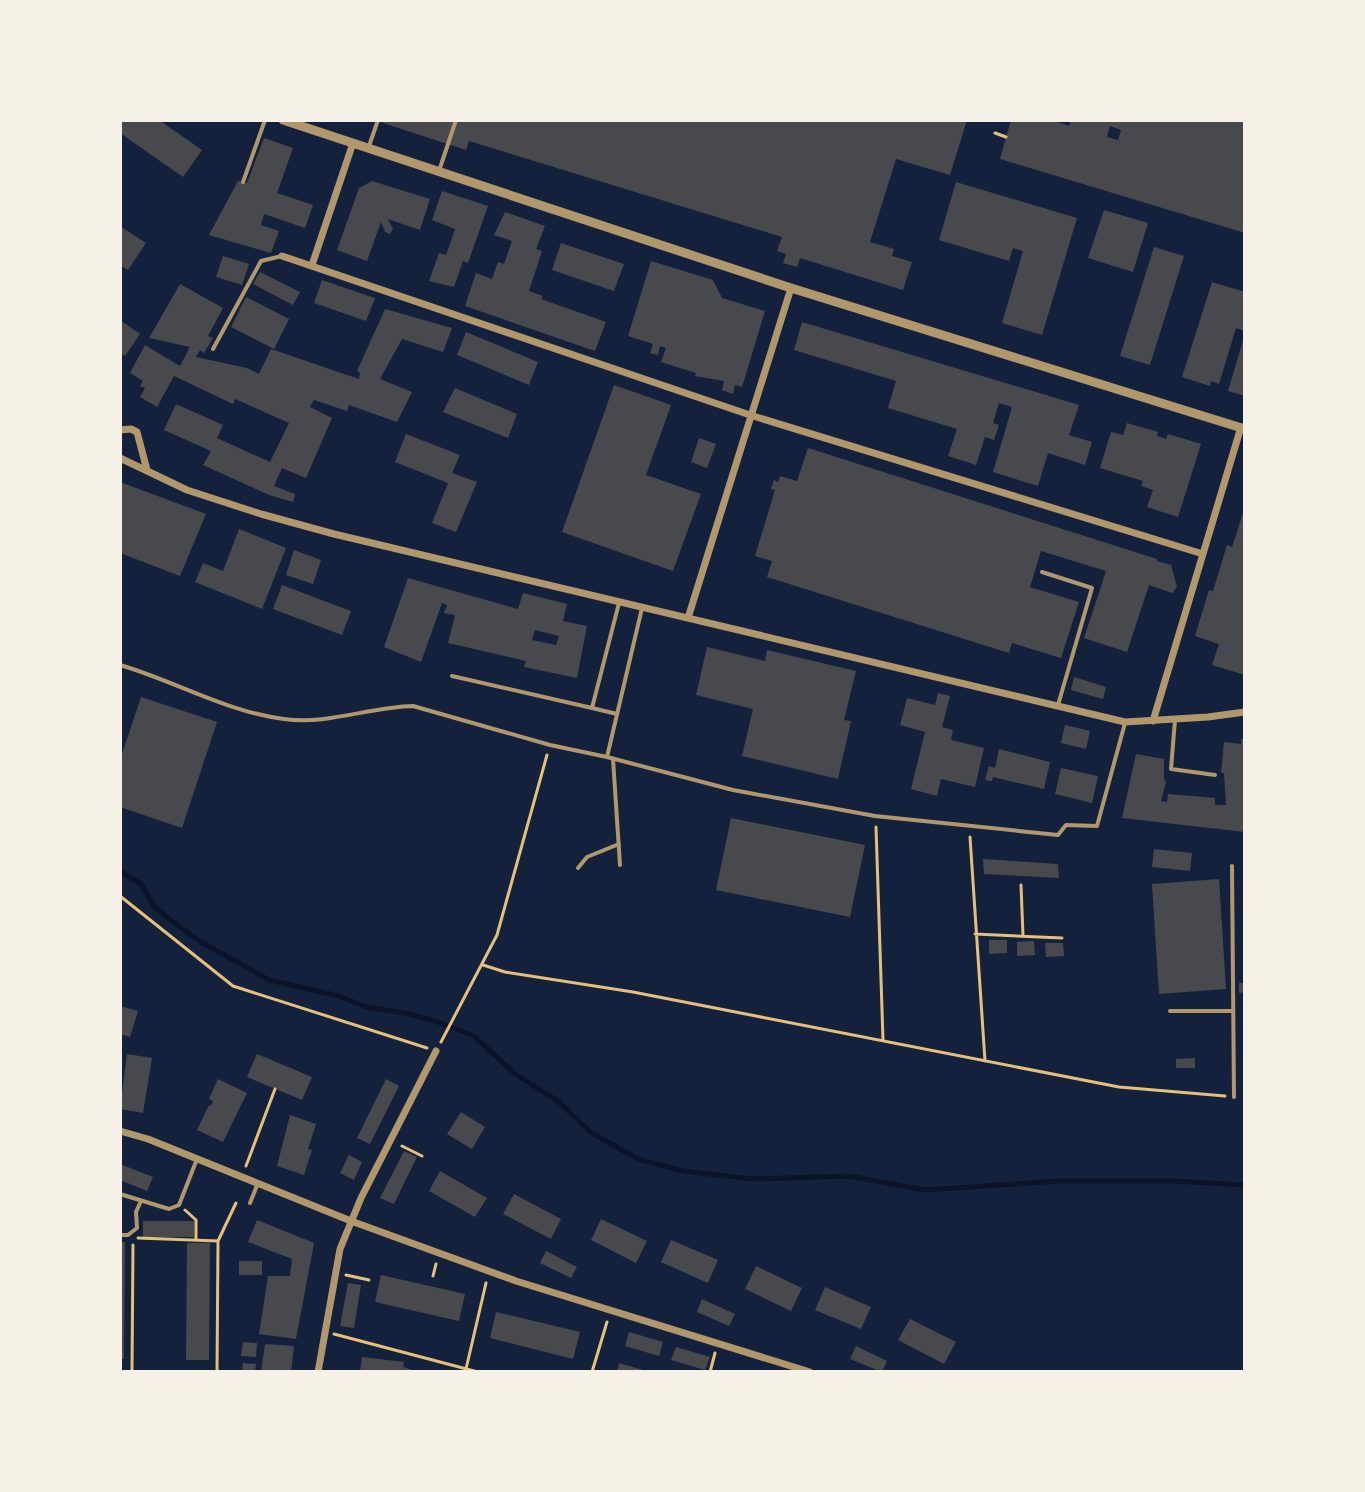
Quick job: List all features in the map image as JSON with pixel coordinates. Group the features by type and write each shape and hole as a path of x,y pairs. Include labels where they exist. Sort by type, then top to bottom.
{"street":[{"path":"283,120 791,288 1243,428 1153,721"},
{"path":"312,265 353,143"},
{"path":"282,256 753,416 1203,554"},
{"path":"688,618 791,288"},
{"path":"121,428 137,432 147,470"},
{"path":"120,458 187,490 261,514 619,603 1125,722 1245,712"},
{"path":"318,1372 340,1249 436,1051"},
{"path":"120,1131 351,1221 490,1271 810,1372"}],"lane":[{"path":"243,182 265,120"},
{"path":"369,148 378,120"},
{"path":"439,172 456,120"},
{"path":"213,349 261,261 282,256"},
{"path":"1042,572 1092,588 1058,706"},
{"path":"592,708 619,603"},
{"path":"620,865 610,758 642,608"},
{"path":"120,665 240,708 283,719 319,721 413,706 550,745 733,790 875,816 1058,835 1066,825 1097,826 1125,722"},
{"path":"452,676 617,714"},
{"path":"1175,719 1171,769 1215,775"},
{"path":"578,868 587,857 619,844"},
{"path":"1232,866 1234,1097"},
{"path":"1170,1011 1233,1011"},
{"path":"120,1194 169,1209 179,1205 197,1159"},
{"path":"250,1203 258,1183"},
{"path":"120,1235 128,1235 137,1228 136,1212 140,1202"}],"path":[{"path":"995,133 1006,137"},
{"path":"444,1035 497,935 550,745"},
{"path":"875,816 883,1041"},
{"path":"969,827 985,1061"},
{"path":"1021,885 1023,936"},
{"path":"120,896 233,986 436,1051"},
{"path":"975,934 1062,938"},
{"path":"483,965 505,972 633,992 1119,1087 1234,1097"},
{"path":"242,1177 275,1089"},
{"path":"392,1138 422,1156"},
{"path":"217,1372 218,1241 236,1203"},
{"path":"196,1220 196,1240"},
{"path":"132,1372 133,1235 139,1239 218,1241"},
{"path":"125,1262 133,1262"},
{"path":"210,1263 218,1263"},
{"path":"466,1369 490,1271"},
{"path":"336,1274 369,1280"},
{"path":"124,1306 132,1306"},
{"path":"210,1306 218,1306"},
{"path":"592,1372 610,1311"},
{"path":"326,1332 478,1372"},
{"path":"124,1342 132,1342"},
{"path":"209,1342 218,1342"},
{"path":"710,1372 718,1343"}],"building":[{"path":"120,120 159,120 202,150 183,177 120,133"},
{"path":"384,120 967,120 950,175 896,159 870,242 894,249 892,256 912,262 903,290 800,258 797,267 783,263 786,254 777,251 782,237 469,141 466,150 383,123"},
{"path":"1011,120 1059,120 1069,126 1071,120 1245,120 1245,233 1000,159","holes":["1110,126 1121,130 1118,140 1107,137"]},
{"path":"264,138 293,148 277,193 313,205 305,228 264,214 261,225 279,231 271,253 209,235 238,181 247,183"},
{"path":"372,181 430,199 420,230 388,219 393,229 390,234 385,232 381,222 367,261 337,250 359,188"},
{"path":"956,182 1077,218 1042,335 1002,323 1023,251 1013,248 1009,261 939,240"},
{"path":"442,191 488,206 468,263 463,261 454,287 429,281 439,253 446,255 455,229 432,220"},
{"path":"1104,210 1148,223 1133,272 1088,258"},
{"path":"505,212 545,226 536,249 542,251 529,291 543,296 541,299 606,322 595,351 465,306 476,273 492,279 498,262 504,264 512,241 494,235"},
{"path":"120,226 146,243 128,270 120,265"},
{"path":"561,243 624,264 614,291 552,270"},
{"path":"1154,247 1184,256 1150,365 1120,356"},
{"path":"223,256 249,264 242,285 216,277"},
{"path":"651,261 713,280 722,298 765,311 742,387 735,385 733,394 722,390 724,381 695,376 696,373 661,362 666,348 660,346 658,355 650,353 653,344 628,336"},
{"path":"260,272 300,292 293,305 253,284"},
{"path":"322,280 375,298 366,321 314,303"},
{"path":"1212,282 1245,292 1245,331 1236,328 1219,384 1211,381 1210,386 1182,377"},
{"path":"180,284 223,308 208,336 213,338 204,353 200,350 196,357 247,368 259,374 271,349 359,379 360,373 357,371 385,309 452,328 443,352 402,339 380,379 412,392 397,422 349,405 347,411 314,400 310,407 332,418 306,478 282,468 274,486 295,494 293,502 269,495 203,465 211,451 164,430 176,404 223,425 217,438 270,462 289,423 235,399 233,404 174,376 157,407 140,397 145,388 140,386 143,381 130,373 145,345 180,366 190,347 149,338"},
{"path":"246,297 289,319 274,349 231,327"},
{"path":"120,320 140,334 125,356 120,353"},
{"path":"802,322 1079,405 1069,435 1092,442 1085,465 1048,453 1038,486 993,472 1012,407 999,403 993,423 999,425 994,440 985,437 976,465 948,456 957,429 888,408 896,381 794,350"},
{"path":"466,332 538,362 529,385 457,355"},
{"path":"1245,337 1245,396 1228,391"},
{"path":"614,385 671,405 646,475 701,494 673,571 562,532"},
{"path":"455,388 517,414 508,438 443,412"},
{"path":"1127,423 1158,432 1157,436 1166,439 1168,434 1201,444 1178,517 1147,507 1153,490 1141,486 1143,481 1100,468 1111,432 1123,435"},
{"path":"406,434 460,455 452,473 477,482 456,532 432,523 448,483 395,462"},
{"path":"699,438 716,444 707,468 691,462"},
{"path":"808,448 1157,559 1171,565 1177,587 1172,593 1149,585 1127,652 1084,638 1106,571 1041,551 1030,587 1079,602 1061,658 1012,643 1009,653 767,577 772,561 755,556 775,490 771,489 774,480 778,482 780,476 797,481"},
{"path":"120,482 206,514 180,576 120,553"},
{"path":"1245,507 1245,675 1212,665 1219,644 1195,636 1209,590 1213,591 1227,545 1232,547"},
{"path":"239,529 286,548 262,609 195,582 203,563 223,571"},
{"path":"294,550 321,560 313,584 286,575"},
{"path":"408,578 518,609 523,593 567,604 563,621 587,626 577,678 524,667 526,661 448,643 455,615 444,613 447,605 442,603 421,662 384,647","holes":["535,630 559,636 556,645 532,640"]},
{"path":"282,585 351,611 342,635 273,609"},
{"path":"707,647 765,661 767,650 856,671 844,720 851,721 838,779 742,756 753,709 696,695"},
{"path":"1074,677 1106,687 1103,699 1071,690"},
{"path":"938,693 950,696 942,727 953,730 951,740 984,748 975,787 941,779 937,796 911,789 925,732 900,725 907,698 935,705"},
{"path":"141,697 217,722 182,828 120,807 120,760"},
{"path":"1065,725 1090,731 1086,749 1061,743"},
{"path":"1241,739 1245,739 1245,832 1122,818 1136,754 1164,759 1166,782 1161,801 1167,802 1168,794 1215,798 1215,805 1226,805 1224,773 1221,773 1224,742 1241,744"},
{"path":"999,749 1050,762 1044,789 993,777 992,781 985,780 989,766 995,768"},
{"path":"1061,768 1098,776 1092,803 1055,794"},
{"path":"731,818 865,845 850,917 716,890"},
{"path":"1154,849 1192,853 1190,871 1152,867"},
{"path":"983,859 1058,864 1059,878 984,874"},
{"path":"1219,879 1226,989 1159,994 1152,884"},
{"path":"989,940 1007,940 1007,953 989,954"},
{"path":"1034,941 1035,955 1017,956 1017,942"},
{"path":"1045,943 1063,943 1064,956 1046,957"},
{"path":"1239,983 1245,983 1245,992 1239,993"},
{"path":"120,1006 138,1011 130,1037 120,1034"},
{"path":"127,1054 152,1058 143,1113 120,1109"},
{"path":"257,1054 312,1077 302,1100 247,1077"},
{"path":"1195,1058 1195,1068 1176,1068 1176,1059"},
{"path":"218,1079 247,1093 223,1142 197,1130 211,1106 213,1101 209,1099"},
{"path":"386,1079 399,1086 370,1144 357,1138"},
{"path":"461,1112 485,1127 472,1149 447,1134"},
{"path":"290,1115 316,1124 304,1175 277,1166"},
{"path":"404,1151 417,1157 394,1204 380,1198"},
{"path":"349,1155 362,1162 354,1180 340,1173"},
{"path":"120,1164 153,1177 147,1191 120,1180"},
{"path":"440,1171 487,1198 475,1217 429,1191"},
{"path":"514,1194 561,1219 551,1239 503,1214"},
{"path":"601,1219 647,1241 636,1263 591,1240"},
{"path":"257,1220 314,1243 296,1339 259,1334 268,1276 290,1276 292,1259 248,1242"},
{"path":"143,1221 194,1221 194,1237 143,1237"},
{"path":"671,1240 718,1260 708,1283 661,1262"},
{"path":"120,1242 125,1242 124,1359 120,1359"},
{"path":"187,1243 210,1243 209,1360 186,1360"},
{"path":"546,1251 577,1267 571,1278 540,1263"},
{"path":"239,1261 262,1261 262,1275 239,1275"},
{"path":"756,1266 802,1288 791,1311 745,1289"},
{"path":"381,1275 465,1294 459,1321 375,1302"},
{"path":"348,1283 361,1285 354,1328 340,1326"},
{"path":"825,1287 871,1307 861,1329 815,1310"},
{"path":"702,1299 735,1314 729,1326 697,1312"},
{"path":"496,1312 580,1332 573,1359 490,1338"},
{"path":"910,1319 956,1342 944,1364 898,1340"},
{"path":"629,1332 663,1342 659,1356 625,1346"},
{"path":"243,1342 257,1343 256,1357 241,1356"},
{"path":"265,1344 294,1346 291,1372 261,1372"},
{"path":"856,1346 887,1361 882,1372 850,1359"},
{"path":"676,1347 710,1357 705,1370 671,1360"},
{"path":"362,1357 404,1362 403,1367 419,1372 360,1372"},
{"path":"243,1363 256,1364 255,1372 242,1371"},
{"path":"619,1363 647,1371 647,1372 617,1372"}],"waterway":[{"path":"120,871 141,884 154,906 173,922 201,942 269,980 339,996 366,1007 406,1013 474,1036 515,1074 558,1101 590,1132 638,1159 682,1171 754,1179 849,1176 925,1190 1059,1181 1173,1181 1245,1185"}]}
